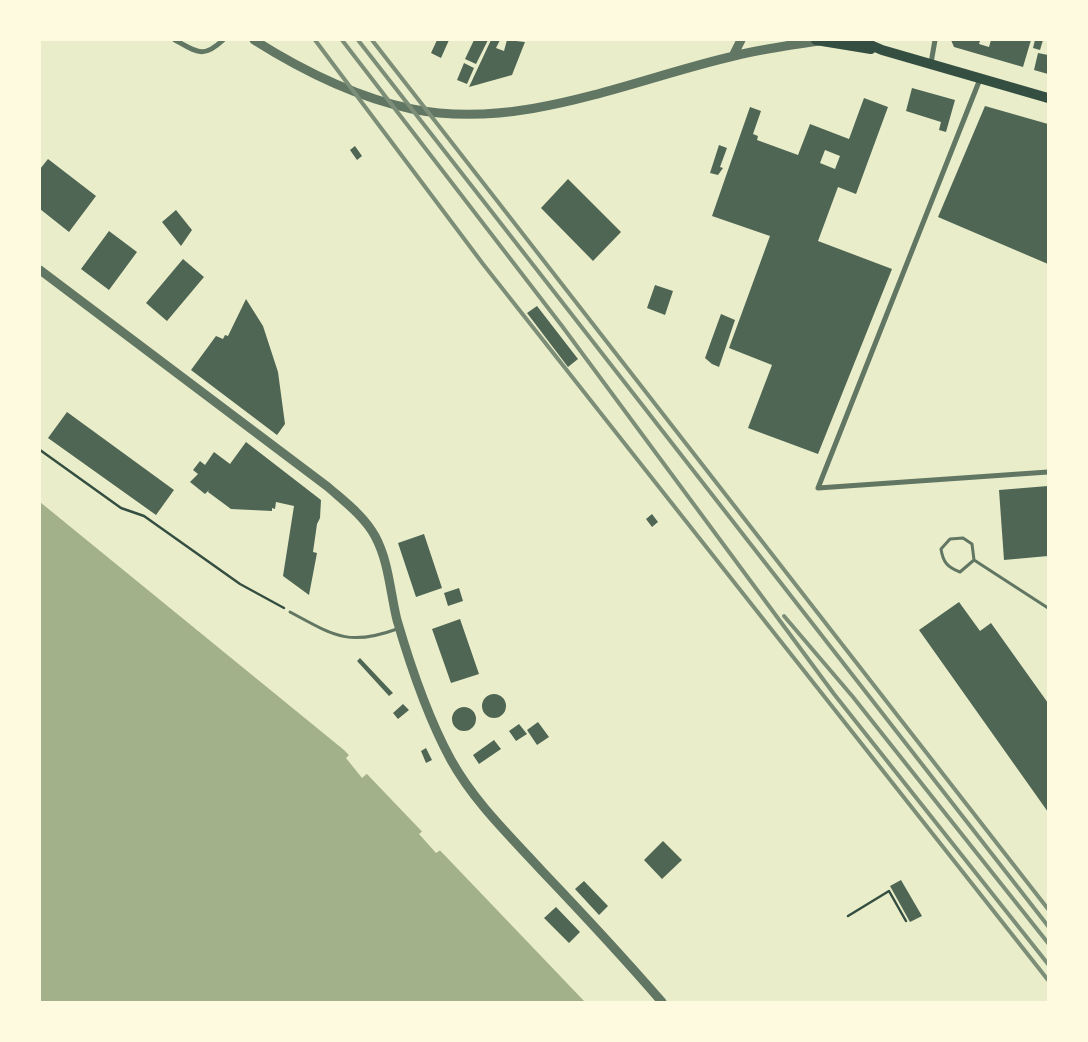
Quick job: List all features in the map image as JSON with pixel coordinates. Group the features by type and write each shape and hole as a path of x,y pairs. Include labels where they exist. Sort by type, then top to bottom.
{"main road":[{"path":"817,40 882,50 1048,98"},
{"path":"859,40 882,50"}],"street":[{"path":"175,40 198,52 211,51 223,40"},
{"path":"254,40 330,83 413,109 461,113 517,110 587,96 733,56 817,40"},
{"path":"733,56 741,40"},
{"path":"931,63 935,40"},
{"path":"981,78 818,488 1048,472"},
{"path":"40,270 328,487 363,519 375,536 384,558 412,671 430,718 452,761 478,801 613,946 662,1002"}],"lane":[{"path":"974,560 960,572 949,568 943,560 941,549 950,539 962,538 972,544 974,560 1048,608"},
{"path":"290,612 340,637 376,637 400,628"}],"path":[{"path":"40,450 121,508 144,516 240,584 290,612"},
{"path":"848,916 889,891 906,921"}],"shaded area":[{"path":"40,502 344,750 585,1002 40,1002"}],"pier":[{"path":"351,753 369,772 362,778 346,758"},
{"path":"424,830 442,849 436,853 419,834"}],"building":[{"path":"437,40 449,40 441,58 431,53"},
{"path":"474,40 488,40 476,64 465,59"},
{"path":"491,40 500,40 496,48 504,51 507,40 525,42 512,75 469,87"},
{"path":"951,40 978,40 980,41 979,44 989,47 991,40 1031,40 1023,67 954,47"},
{"path":"1035,40 1043,40 1040,50 1033,48"},
{"path":"1038,53 1048,55 1048,74 1034,70"},
{"path":"464,63 474,68 467,84 457,80"},
{"path":"912,88 955,100 946,132 939,130 941,122 906,111"},
{"path":"864,98 888,107 856,194 838,187 818,241 892,269 818,454 748,428 772,365 729,348 770,236 712,216 750,107 761,111 753,134 758,136 757,140 798,155 810,124 849,139","holes":["825,150 840,156 835,169 820,163"]},
{"path":"985,106 1048,124 1048,264 938,217"},
{"path":"719,145 727,148 720,167 723,168 718,175 710,173"},
{"path":"355,146 362,156 357,160 350,150"},
{"path":"48,159 96,196 69,232 40,209 40,169"},
{"path":"568,179 621,232 593,261 541,208"},
{"path":"176,210 192,230 181,246 162,222"},
{"path":"109,231 137,252 109,290 81,269"},
{"path":"183,259 204,277 167,321 146,303"},
{"path":"655,285 673,291 665,315 647,308"},
{"path":"246,299 263,326 278,372 285,424 277,435 191,370 216,336 223,339 225,335 228,336"},
{"path":"537,306 578,359 568,367 527,313"},
{"path":"721,314 735,320 719,367 705,358"},
{"path":"67,412 174,490 156,515 48,438"},
{"path":"246,442 321,500 320,518 317,524 313,552 317,553 309,595 283,576 294,506 276,502 275,509 272,508 272,511 231,509 208,492 209,490 205,494 190,482 198,474 193,470 200,461 205,465 214,452 230,464"},
{"path":"1048,486 1048,556 1004,560 999,490"},
{"path":"652,514 658,522 652,527 646,519"},
{"path":"424,534 442,588 416,597 398,543"},
{"path":"459,588 463,601 448,606 444,593"},
{"path":"959,602 980,631 991,623 1048,703 1048,812 919,630"},
{"path":"460,619 479,674 451,683 432,629"},
{"path":"360,658 393,693 389,696 357,661"},
{"path":"494,694 503,697 506,706 503,715 494,718 485,715 482,706 485,697"},
{"path":"403,704 409,710 398,719 393,713"},
{"path":"464,707 473,710 476,719 473,728 464,731 455,728 452,719 455,710"},
{"path":"538,722 549,737 537,745 527,730"},
{"path":"519,724 527,734 516,741 509,731"},
{"path":"494,740 501,749 479,764 473,755"},
{"path":"426,748 432,760 426,763 421,751"},
{"path":"663,841 682,860 662,879 644,860"},
{"path":"901,880 922,916 910,922 890,886"},
{"path":"584,881 608,906 599,915 575,889"},
{"path":"556,907 580,932 569,943 544,918"}],"railway":[{"path":"315,40 483,264 1048,980"},
{"path":"342,40 562,326 834,694 1048,964"},
{"path":"358,40 1048,926"},
{"path":"372,40 1048,909"},
{"path":"784,616 853,697 1048,943"}]}
